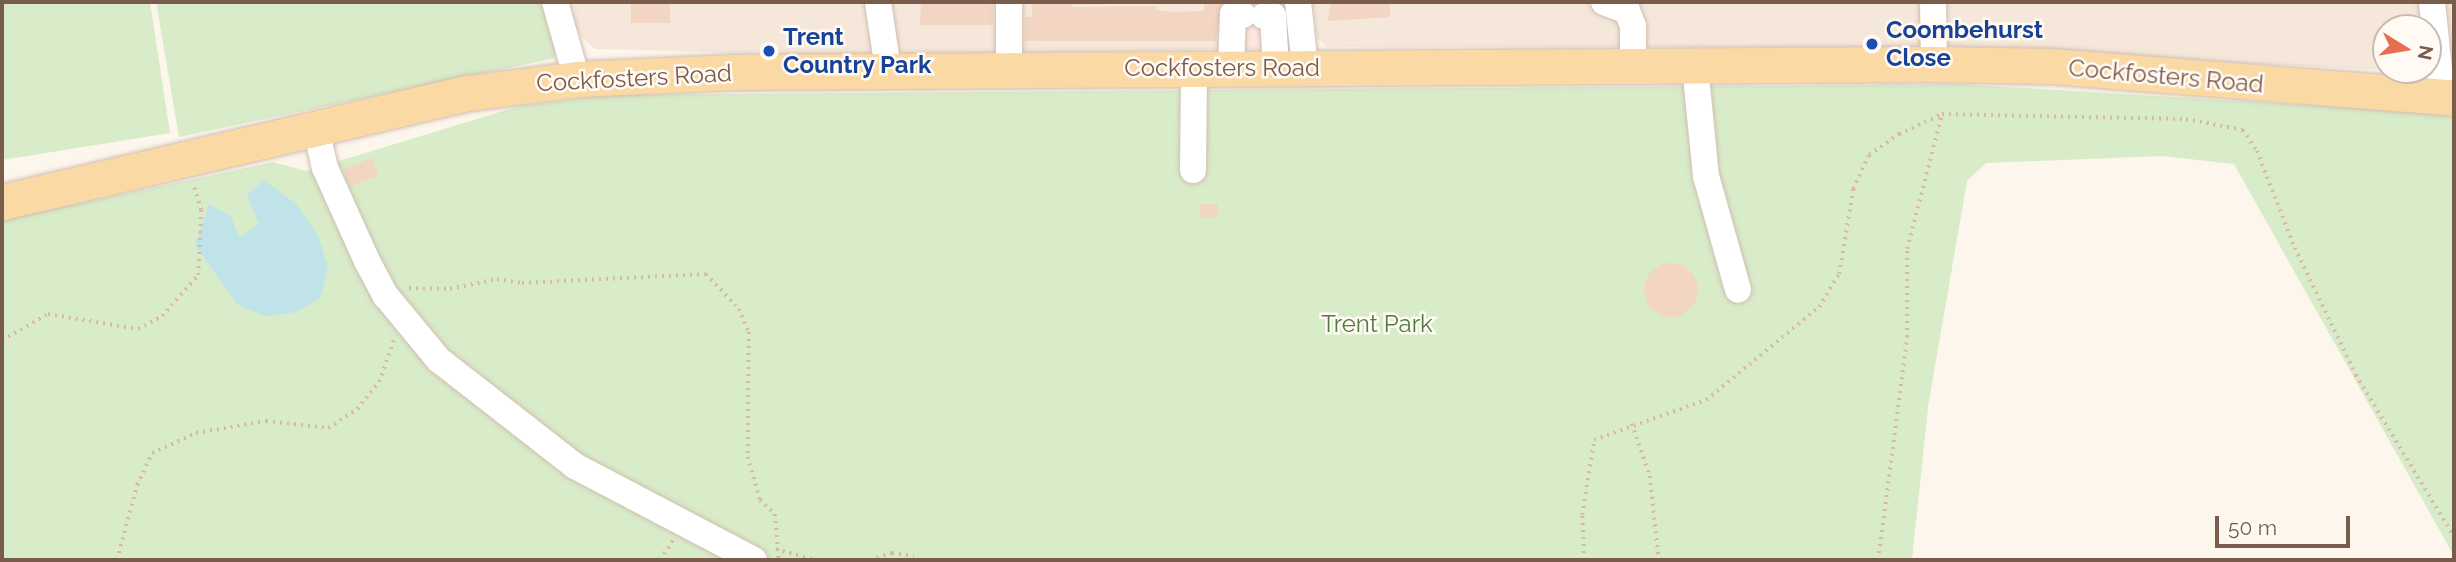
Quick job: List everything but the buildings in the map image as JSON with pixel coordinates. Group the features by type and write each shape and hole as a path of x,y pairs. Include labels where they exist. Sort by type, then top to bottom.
{"main road":[{"name":"Cockfosters Road","path":"2,202 100,190 316,129 468,93 577,79 888,70 1934,64 2051,66 2448,98"}],"street":[{"path":"555,2 577,79"},
{"path":"878,2 888,70"},
{"path":"1009,2 1009,69"},
{"path":"1291,68 1298,2"},
{"path":"1604,2 1627,11 1633,26 1633,66"},
{"path":"1933,2 1934,64"},
{"path":"2432,2 2448,98"},
{"path":"1231,68 1233,14 1273,16 1291,68"},
{"path":"1695,66 1706,176 1738,290"},
{"path":"1193,170 1194,68"},
{"path":"316,129 325,168 379,283 401,315 469,387 575,466 765,555"}],"path":[{"path":"1878,560 1907,337 1907,248 1942,114"},
{"path":"1584,560 1582,515 1594,440 1632,424 1706,400 1819,307 1839,274 1853,189 1870,155 1899,134 1942,114 2186,119 2242,130 2257,151 2295,248 2356,375 2454,536"},
{"path":"2,340 48,314 138,329 162,316 198,275 201,209 190,174"},
{"path":"379,283 450,289 497,279 522,283 706,274 740,309 748,332 748,457 760,500 775,514 765,555"},
{"path":"117,560 137,485 152,453 196,433 266,421 328,428 357,409 379,382 401,315"},
{"path":"1632,424 1650,476 1659,560"},
{"path":"870,560 892,553 914,556"},
{"path":"765,555 779,560"},
{"path":"765,555 814,560"}],"shaded area":[{"path":"567,2 1221,2 1221,49 900,57 595,49 578,33"},
{"path":"1221,2 1286,2 1293,49 1221,49"},
{"path":"1312,2 2454,2 2454,73 2442,72 2442,14 2372,14 2372,69 1897,47 1327,47 1317,38"}],"green space":[{"path":"2,2 150,2 170,133 2,160"},
{"path":"156,2 543,2 554,33 555,58 179,137"},
{"name":"Trent Park","path":"1957,84 2454,114 2454,556 2234,164 2162,156 1986,163 1967,181 1928,407 1912,560 2,560 2,220 273,162 306,171 520,106 606,95"}],"water":[{"path":"264,180 296,204 318,235 328,267 320,298 297,312 266,316 238,305 195,245 209,204 231,216 239,238 259,224 247,195"}],"place":[{"name":"Coombehurst Close","path":"1872,44"},
{"name":"Trent Country Park","path":"769,51"}]}
